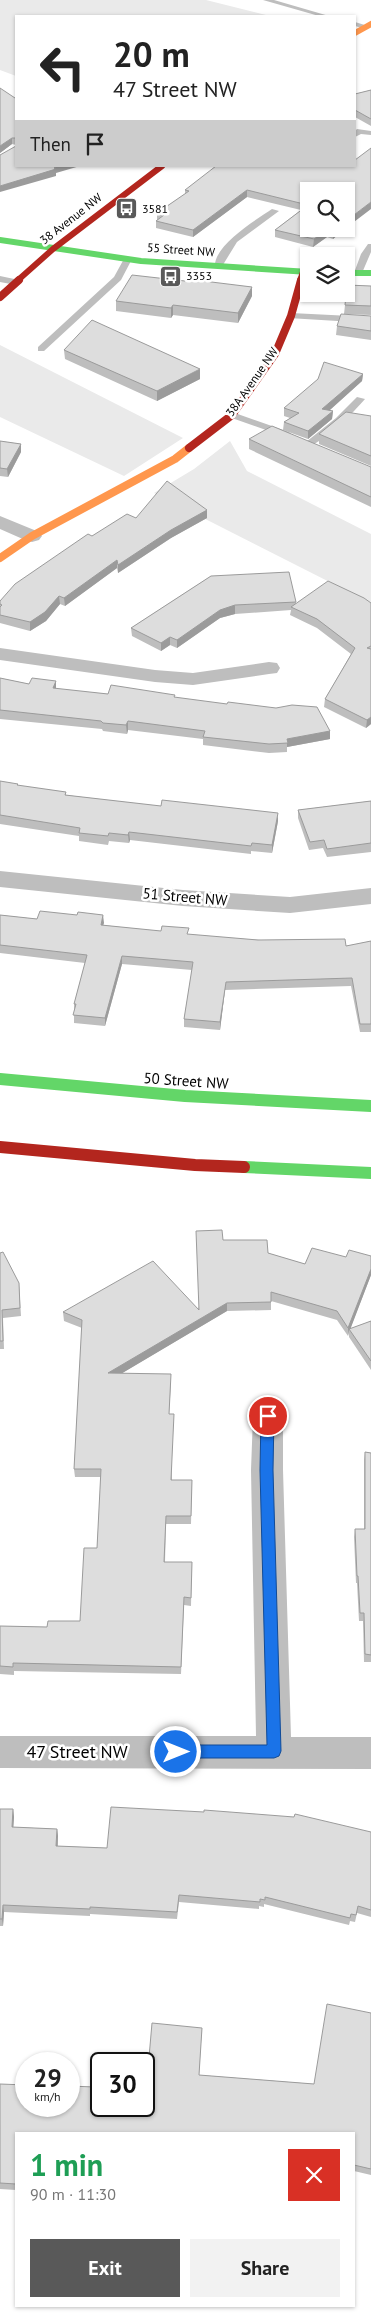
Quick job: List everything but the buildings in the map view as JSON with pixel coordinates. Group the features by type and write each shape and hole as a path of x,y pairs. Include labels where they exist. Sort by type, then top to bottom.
{"street":[{"name":"38 Avenue NW","path":"0,297 52,249 161,167"},
{"name":"55 Street NW","path":"0,240 128,260 300,272"},
{"path":"358,273 371,273"},
{"name":"38A Avenue NW","path":"0,558 32,536 175,459 232,415 275,354 300,290"},
{"path":"0,522 32,536"},
{"path":"0,654 155,676 192,679 269,668"},
{"name":"51 Street NW","path":"0,879 183,898 290,905 371,896"},
{"name":"50 Street NW","path":"0,1079 270,1102 371,1106"},
{"path":"0,1147 195,1165 371,1173"},
{"path":"268,1416 266,1470 274,1751"},
{"name":"47 Street NW","path":"0,1752 371,1752"}],"lane":[{"path":"266,0 322,15"},
{"path":"356,134 360,131 371,133"},
{"path":"218,266 226,248 275,211"},
{"path":"358,273 365,254 371,246"},
{"path":"41,349 118,278 128,260"},
{"path":"0,279 16,282"},
{"path":"291,316 371,320"},
{"path":"232,415 305,443 339,420 360,399"}],"shaded area":[{"path":"0,0 206,0 266,15 15,15 15,76 0,70"},
{"path":"0,345 183,438 124,476 0,417"},
{"path":"230,441 247,471 371,534 371,603 154,493 194,469"}],"traffic: fast":[{"path":"0,240 141,261 300,271"},
{"path":"355,273 371,273"},
{"path":"0,1079 185,1096 371,1106"},
{"path":"244,1167 371,1173"}],"traffic: slow":[{"path":"356,32 371,24"},
{"path":"0,558 32,536 175,459 189,448"}],"traffic: jam":[{"path":"0,297 53,249 161,167"},
{"path":"189,448 232,415 275,354 291,316 300,283"},
{"path":"0,1147 195,1165 244,1167"}],"place":[{"name":"3581","path":"126,209"},
{"name":"3353","path":"170,276"}],"route":[{"path":"176,1752 274,1751 266,1470 268,1416"}]}
